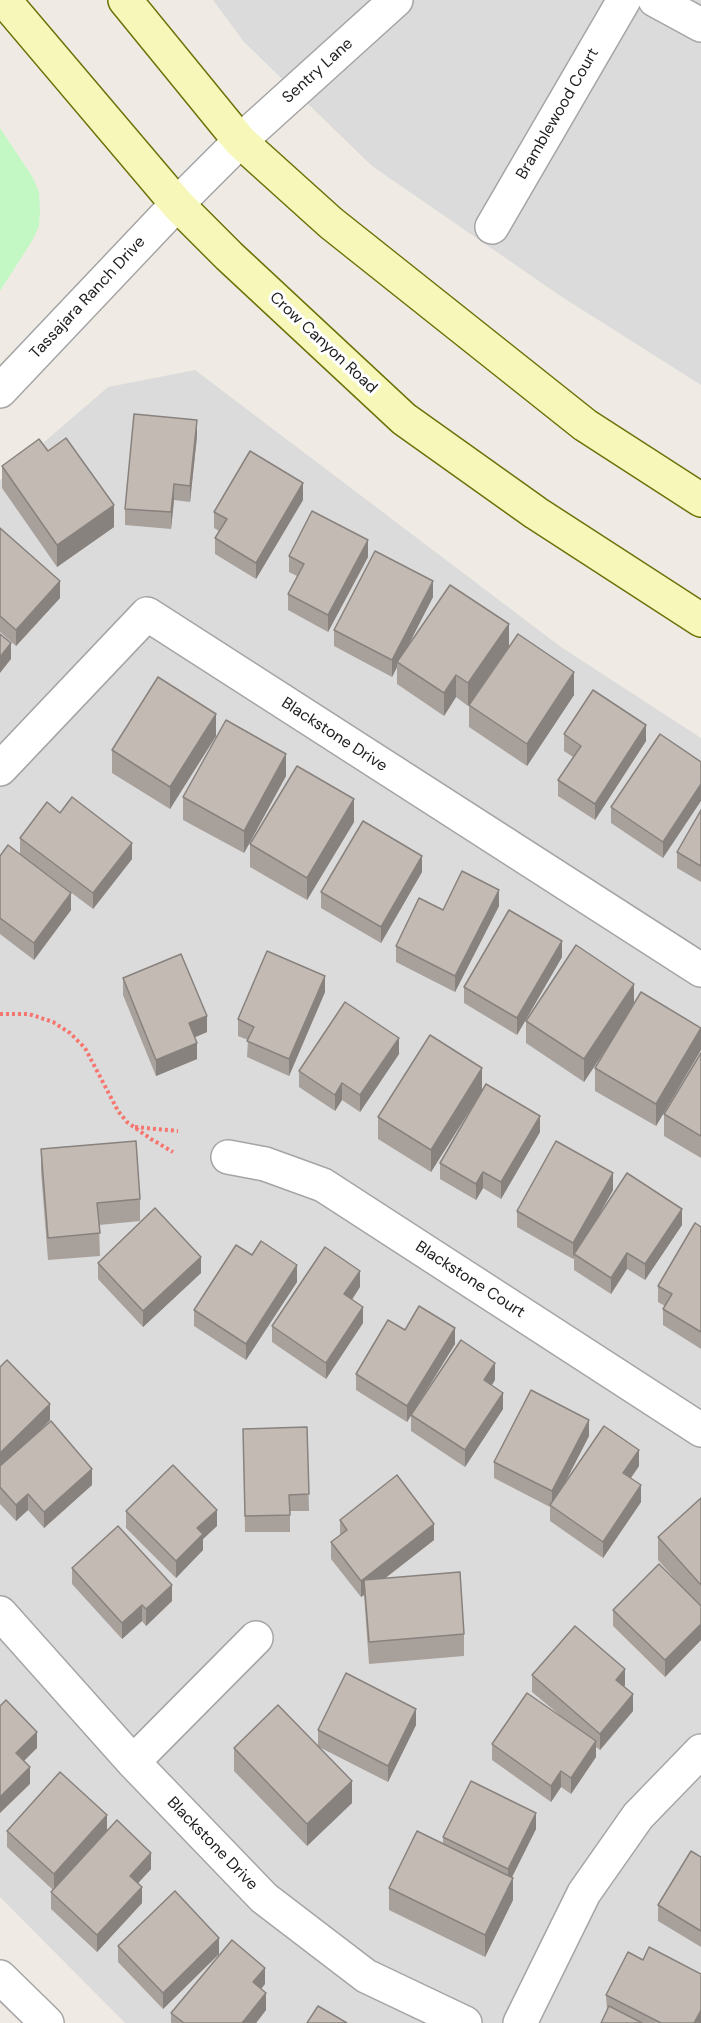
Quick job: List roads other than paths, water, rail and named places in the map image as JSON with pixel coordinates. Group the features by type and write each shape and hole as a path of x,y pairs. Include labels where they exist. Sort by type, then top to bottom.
{"main road":[{"name":"Crow Canyon Road","path":"4,0 177,204 229,256 404,419 536,513 701,620"},
{"path":"125,0 240,141 331,224 585,425 701,501"}],"street":[{"name":"Sentry Lane","path":"177,204 240,141 396,0"},
{"name":"Bramblewood Court","path":"492,227 624,0"},
{"path":"655,0 701,25"},
{"name":"Tassajara Ranch Drive","path":"0,391 177,204"},
{"name":"Blackstone Drive","path":"0,769 147,614 701,970"},
{"name":"Blackstone Court","path":"228,1158 265,1164 323,1185 701,1430"},
{"name":"Blackstone Drive","path":"0,1613 133,1762 264,1898 366,1976 465,2023"},
{"path":"133,1762 256,1638"},
{"path":"520,2023 584,1893 638,1816 701,1751"},
{"path":"0,1977 47,2023"}]}
